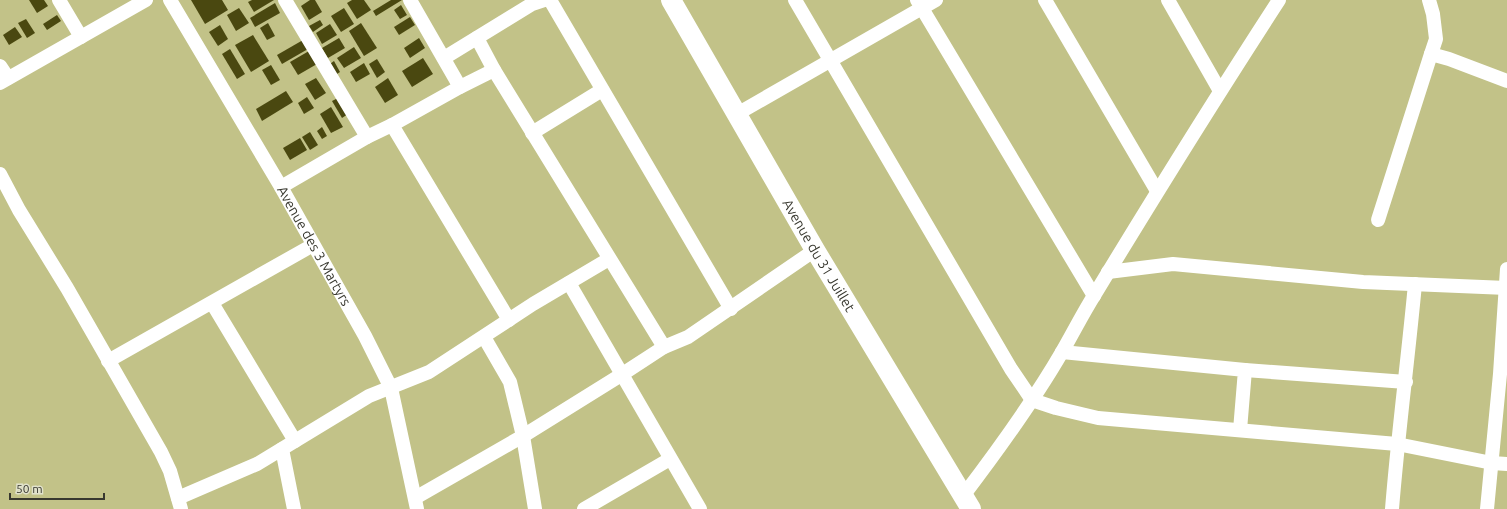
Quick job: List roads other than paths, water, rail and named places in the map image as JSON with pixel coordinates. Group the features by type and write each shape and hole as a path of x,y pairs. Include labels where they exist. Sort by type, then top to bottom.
{"street":[{"path":"59,0 81,37"},
{"path":"0,66 4,80 146,0"},
{"name":"Avenue des 3 Martyrs","path":"170,0 281,187 365,336 391,388 416,504"},
{"path":"285,0 367,137"},
{"path":"410,0 460,87"},
{"path":"550,0 731,308"},
{"name":"Avenue du 31 Juillet","path":"671,0 815,250 967,502"},
{"path":"795,0 831,59 1011,369 1032,400 1056,408 1098,418 1397,444 1492,463 1507,464"},
{"path":"737,114 831,59 920,4 936,0"},
{"path":"1045,0 1157,191"},
{"path":"1168,0 1220,90"},
{"path":"967,502 1062,352 1157,191 1220,90 1279,0"},
{"path":"1378,220 1436,39 1430,0"},
{"path":"444,58 535,1"},
{"path":"920,4 1094,296"},
{"path":"477,38 494,70 532,133 664,347"},
{"path":"1431,54 1450,59 1507,81"},
{"path":"281,187 367,137 494,70"},
{"path":"532,133 602,90"},
{"path":"392,125 509,320"},
{"path":"0,174 19,210 67,288 161,452 170,471 179,503 257,464 364,400 429,372 509,320 609,259"},
{"path":"108,361 313,245"},
{"path":"416,504 664,347 688,337 815,250"},
{"path":"1108,272 1173,264 1300,277 1506,288"},
{"path":"1487,509 1504,374 1507,269"},
{"path":"569,283 700,509"},
{"path":"1392,509 1397,444 1406,382 1416,284"},
{"path":"212,303 295,441"},
{"path":"484,337 510,382 523,436 535,509"},
{"path":"1062,352 1245,370 1406,382"},
{"path":"1240,430 1245,370"},
{"path":"282,449 294,509"},
{"path":"584,509 670,459"}]}
